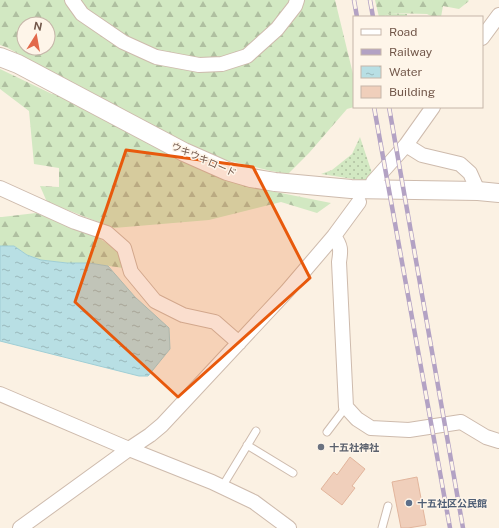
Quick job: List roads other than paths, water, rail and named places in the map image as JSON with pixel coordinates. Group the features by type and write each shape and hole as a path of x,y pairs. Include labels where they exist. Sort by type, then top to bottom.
{"street":[{"path":"72,0 82,14 123,42 156,57 199,66 222,64 247,56 277,30 298,0"},
{"path":"483,37 499,16"},
{"name":"ウキウキロード","path":"0,57 18,64 184,152 227,171 251,178 275,182 350,189 478,191 499,193"},
{"path":"373,182 406,146 432,108"},
{"path":"406,146 422,155 460,164 470,173 478,191"},
{"path":"0,188 75,222 107,233 124,248 131,272 155,301 183,315 215,322 239,343"},
{"path":"20,528 162,425 287,291 334,236 359,202"},
{"path":"334,236 340,244 341,252 339,262 346,408 357,420 370,428 409,430 460,422 486,437 499,441"},
{"path":"0,394 128,449 212,482 254,502 289,528"}],"lane":[{"path":"327,432 346,408"},
{"path":"222,487 256,431"},
{"path":"247,445 294,473"},
{"path":"382,528 388,506"}],"water":[{"path":"0,246 14,246 27,255 41,260 67,263 89,263 108,266 135,297 169,328 170,349 148,376 139,376 0,341"}],"railway":[{"path":"354,0 357,16"},
{"path":"370,0 373,16"},
{"path":"374,108 450,528"},
{"path":"389,108 463,528"}],"place":[{"name":"十五社神社","path":"321,447"},
{"name":"十五社区公民館","path":"409,503"}]}
